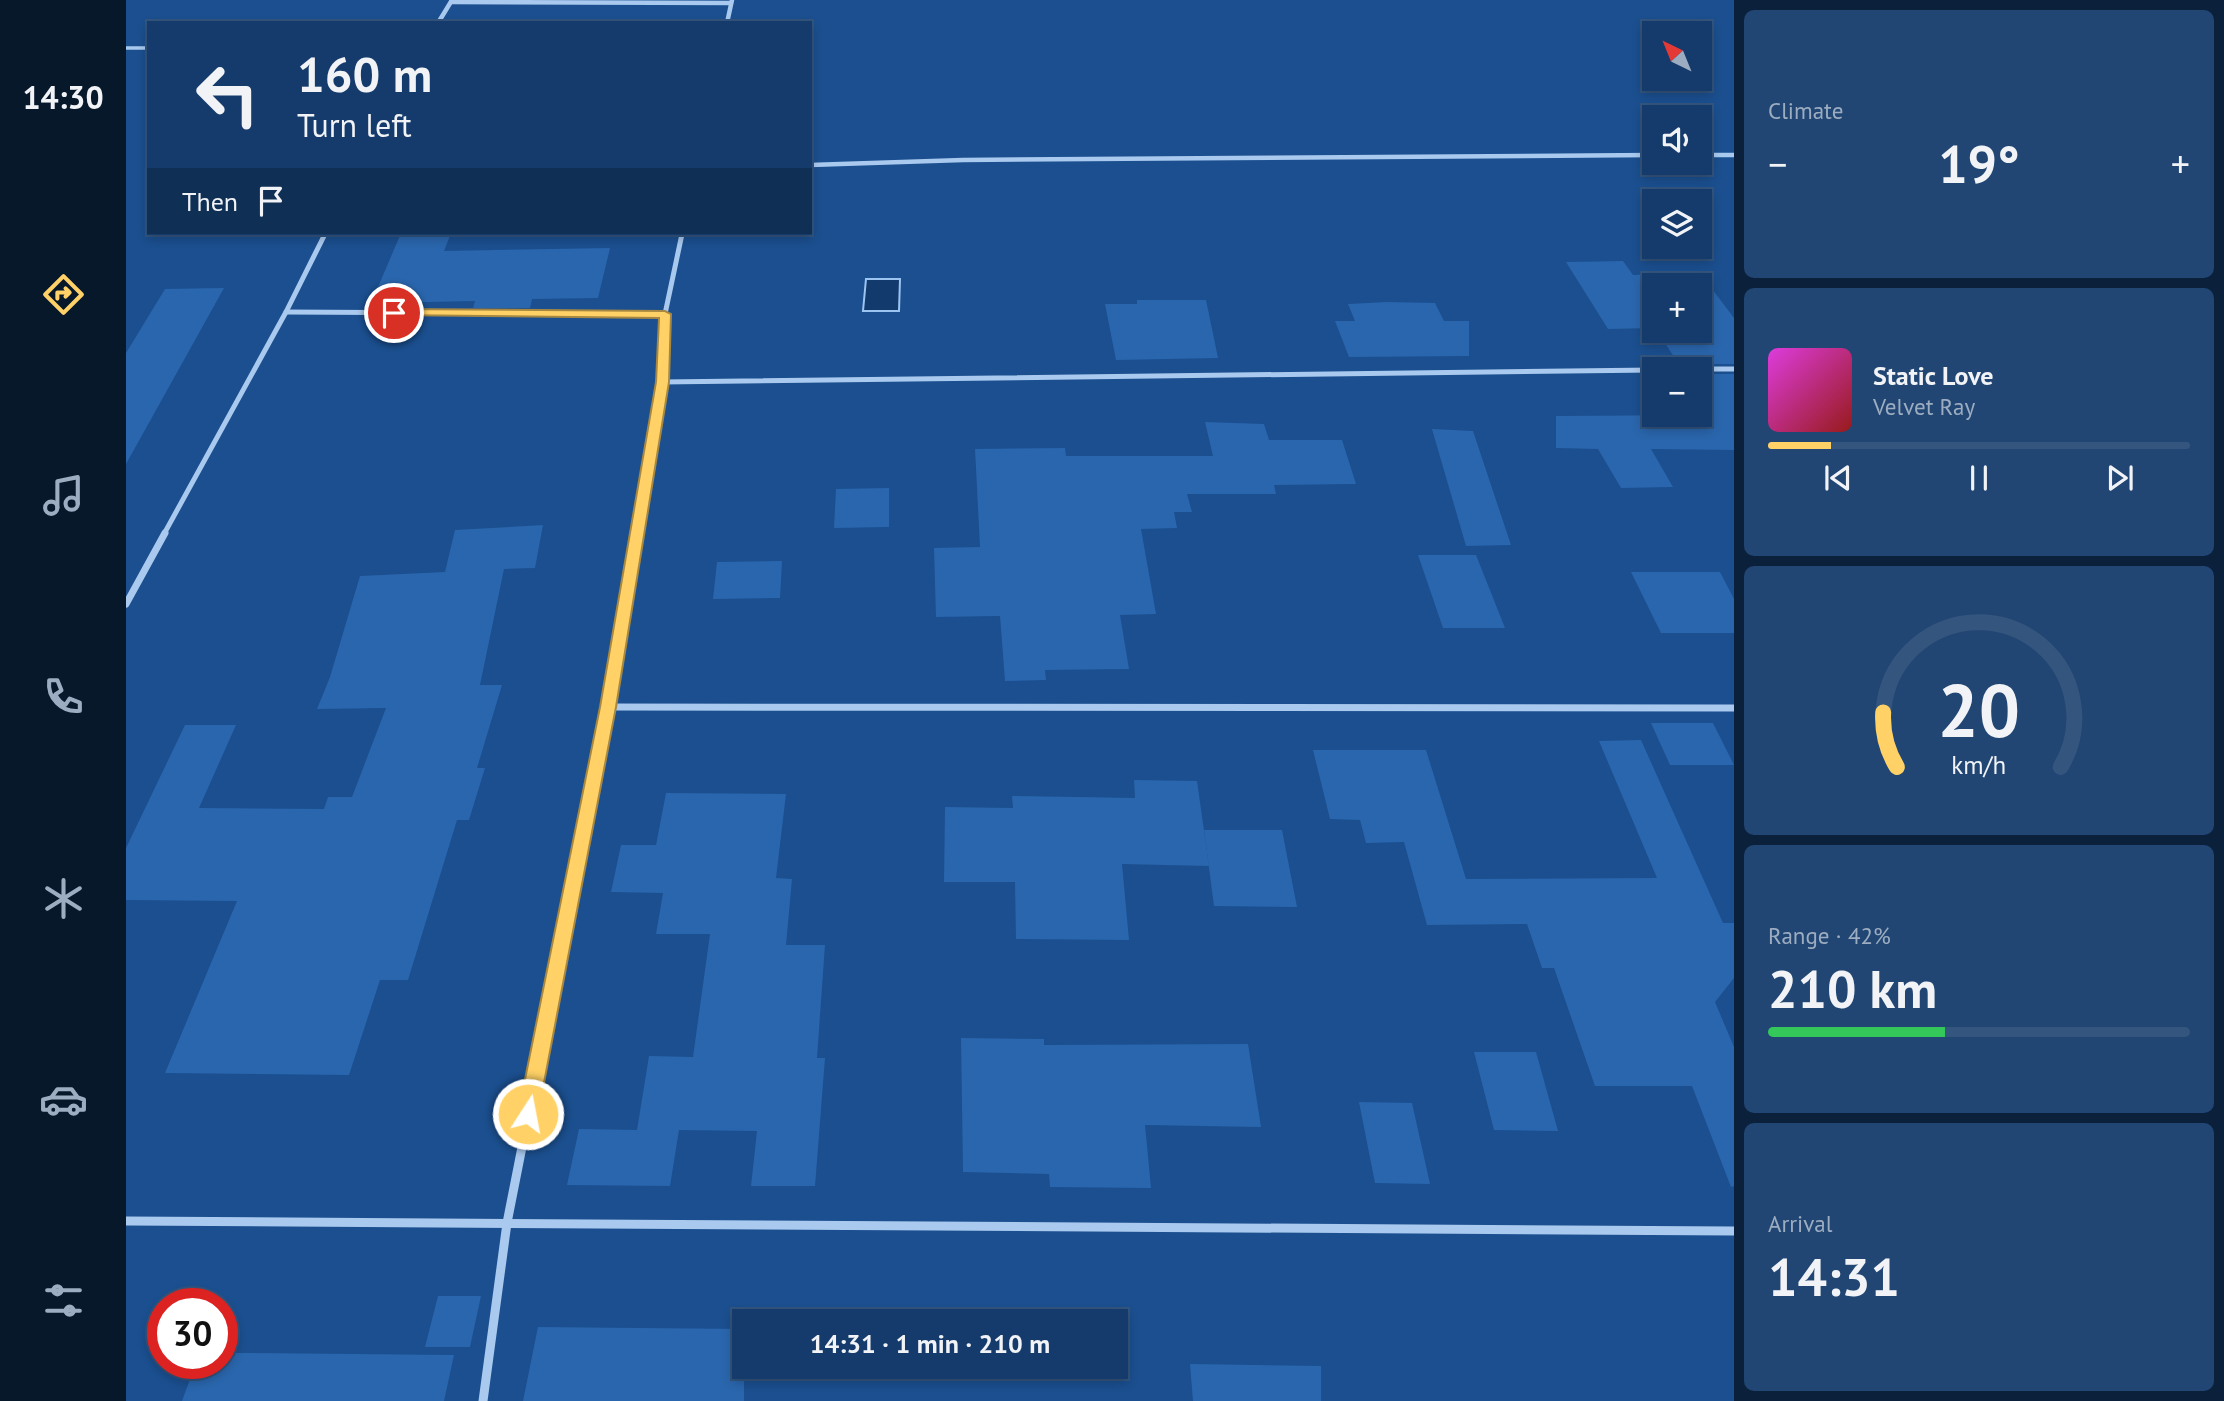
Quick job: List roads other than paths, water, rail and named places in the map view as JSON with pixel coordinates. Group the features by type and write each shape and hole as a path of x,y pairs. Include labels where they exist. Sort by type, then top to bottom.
{"street":[{"path":"439,21 452,1 732,1 727,21"},
{"path":"812,165 963,160 1642,155"},
{"path":"1712,155 1734,155"},
{"path":"126,604 286,312 324,235"},
{"path":"484,1401 507,1223 608,707 662,382 665,314 682,235"},
{"path":"286,312 665,314"},
{"path":"1712,369 1734,369"},
{"path":"662,382 1642,370"},
{"path":"608,707 1734,708"},
{"path":"126,1221 1734,1231"}],"lane":[{"path":"126,48 147,48"}],"water":[{"path":"866,279 900,279 899,311 863,311"}]}
